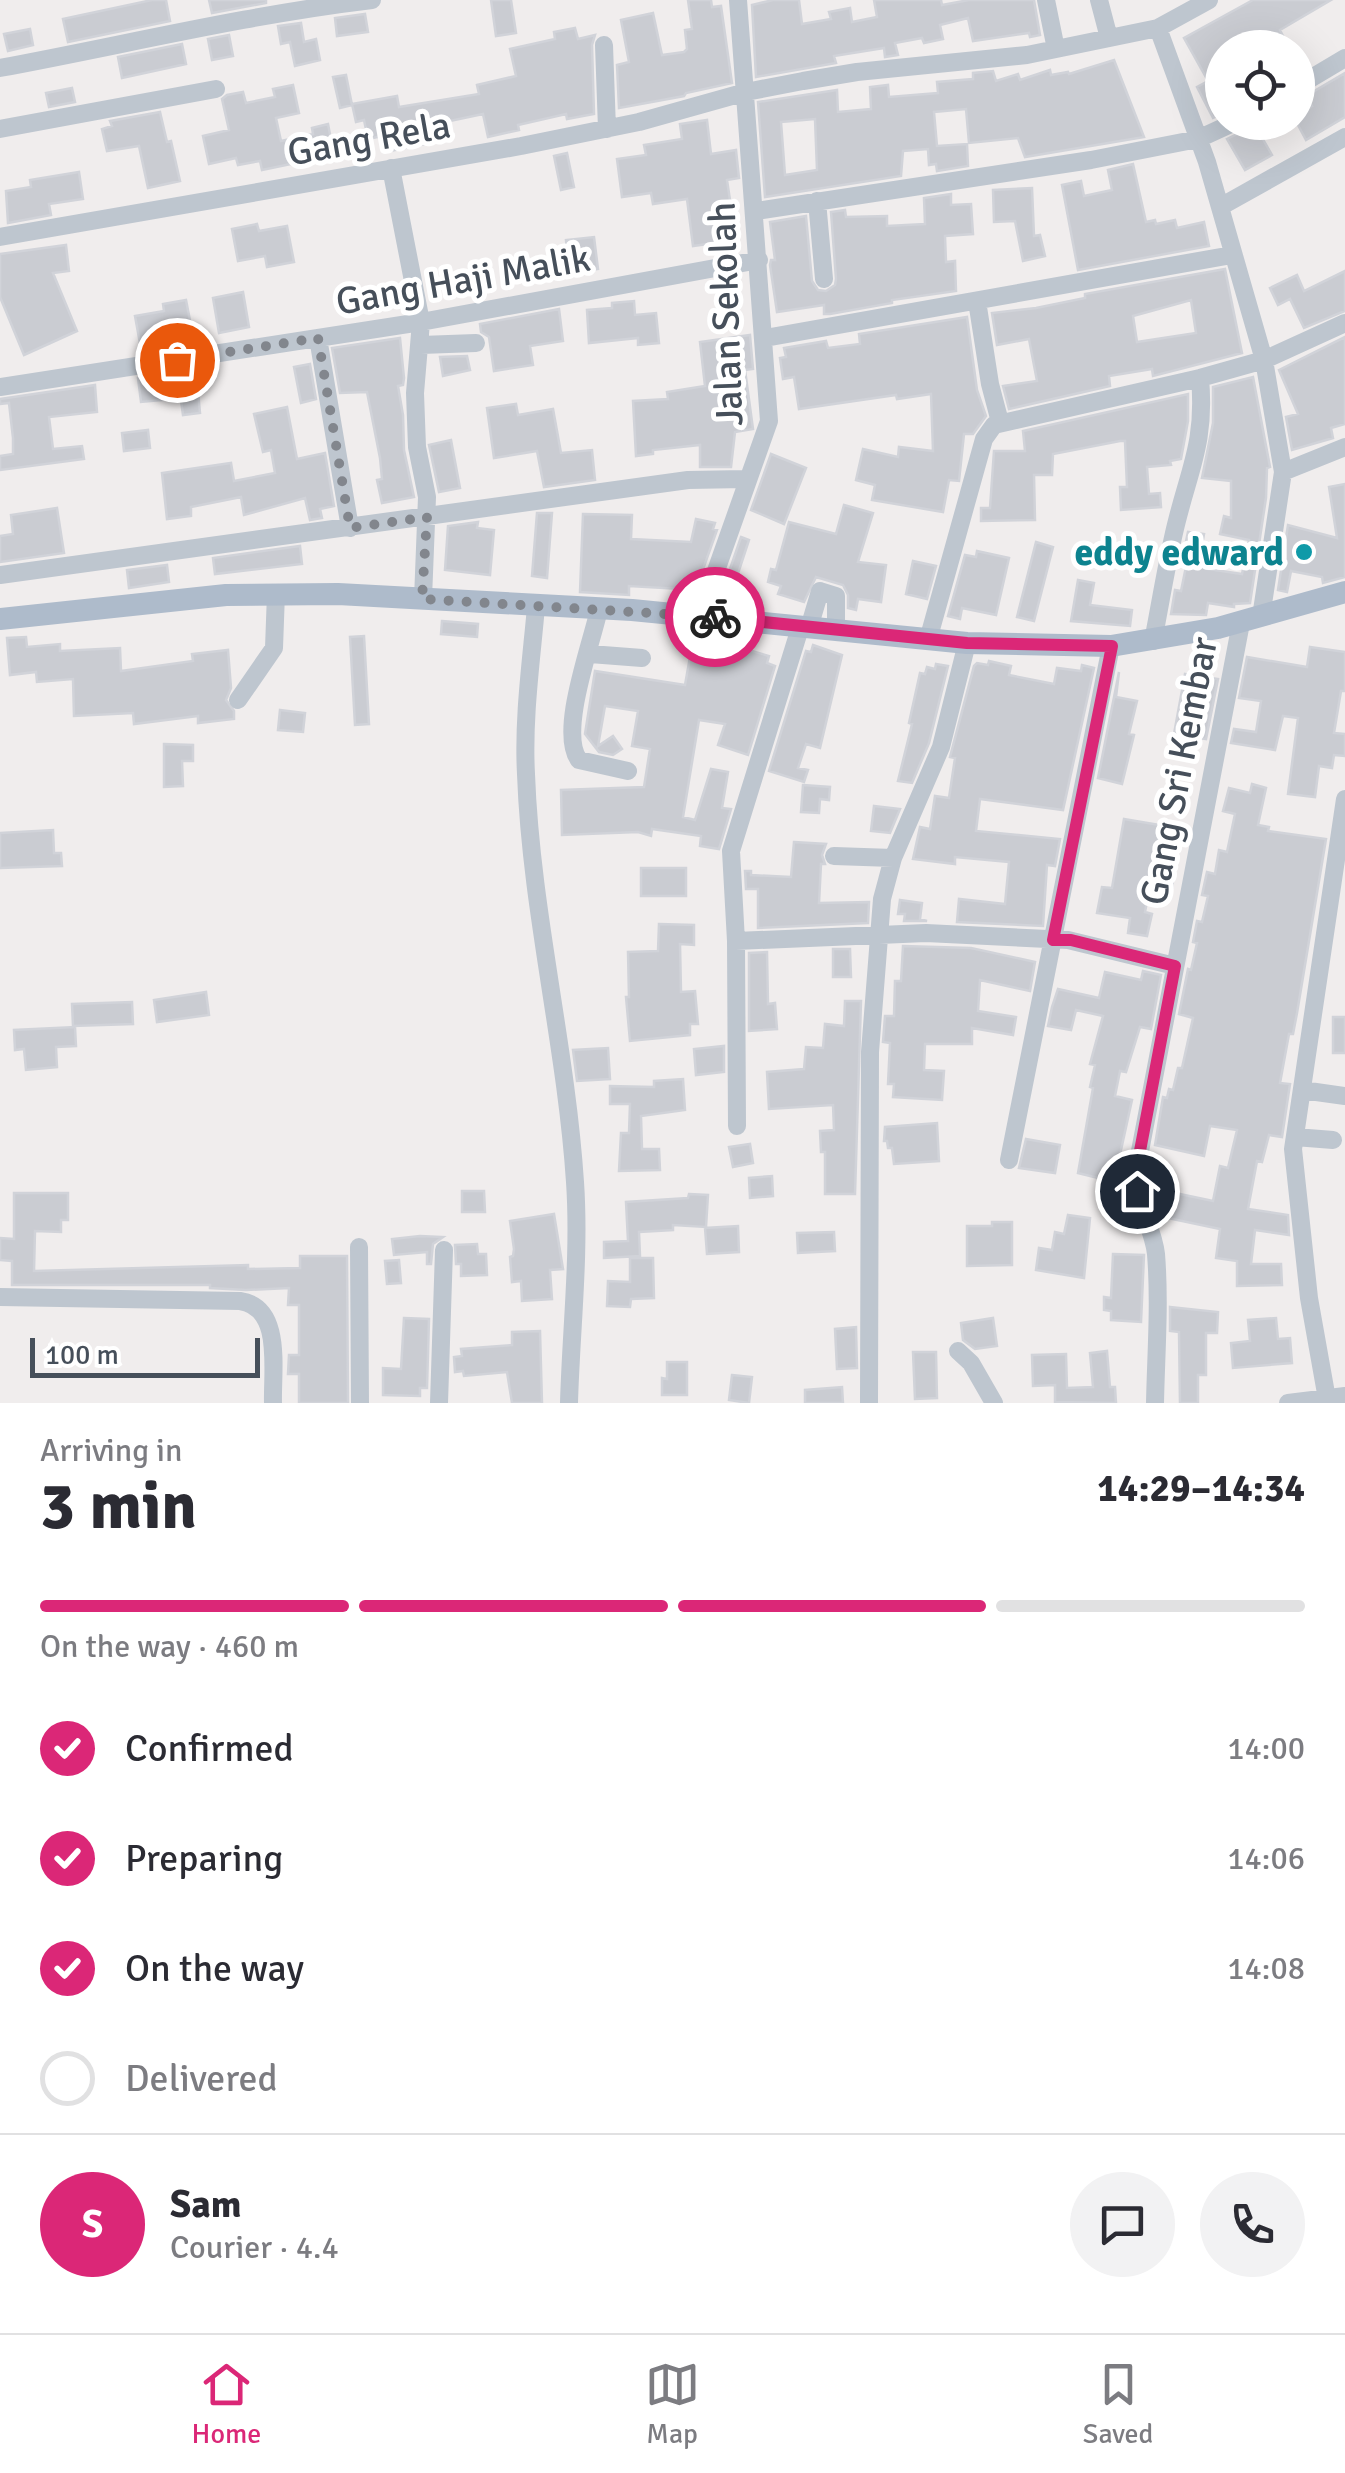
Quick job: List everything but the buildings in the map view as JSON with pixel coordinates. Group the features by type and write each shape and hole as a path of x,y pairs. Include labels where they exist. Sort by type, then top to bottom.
{"main road":[{"path":"0,619 150,601 276,593 700,616 967,643 1112,646 1251,620 1345,592"}],"street":[{"path":"0,68 186,28 372,0"},
{"name":"Jalan Sekolah","path":"700,616 768,420 738,0"},
{"path":"1046,0 1056,49"},
{"path":"1098,0 1109,38"},
{"name":"Gang Rela","path":"0,237 607,129 746,92 858,72 1056,49 1158,28 1209,0"},
{"name":"Gang Sri Kembar","path":"1155,1403 1156,1257 1149,1220 1135,1182 1175,966 1283,472 1264,360 1220,207 1158,28"},
{"path":"604,45 607,129"},
{"path":"1315,76 1345,58"},
{"path":"0,129 216,89"},
{"path":"756,211 1091,160 1205,136"},
{"path":"1220,207 1345,137"},
{"path":"391,168 421,322 415,393 417,447 427,517 422,599"},
{"path":"818,201 824,279"},
{"path":"765,338 1232,256"},
{"name":"Gang Haji Malik","path":"0,387 421,322 759,260"},
{"path":"977,300 1000,422"},
{"path":"928,640 990,428 1000,422 1050,414 1264,360 1345,323"},
{"path":"318,338 350,528"},
{"path":"421,345 476,343"},
{"path":"1153,641 1175,530 1198,452 1202,423 1200,378"},
{"path":"1283,472 1345,448"},
{"path":"0,575 696,479 745,480"},
{"path":"737,1126 736,941 730,866 734,835 818,592 832,592 836,596 836,631"},
{"path":"238,700 274,648 276,593"},
{"path":"536,607 526,713 526,774 534,881 557,1015 575,1182 569,1403"},
{"path":"599,609 590,654 581,666 572,734 574,753 578,760 628,772"},
{"path":"869,1403 870,1052 882,899 893,858 941,747 967,643"},
{"path":"1009,1160 1112,646"},
{"path":"590,654 642,658"},
{"path":"1288,1403 1336,1398 1295,1192 1295,1137 1345,799"},
{"path":"834,856 893,858"},
{"path":"736,941 926,933 1071,940 1175,966"},
{"path":"1302,1090 1345,1096"},
{"path":"1295,1137 1333,1140"},
{"path":"359,1247 360,1403"},
{"path":"439,1403 444,1250"},
{"path":"0,1297 249,1302 264,1312 269,1324 273,1403"},
{"path":"958,1350 971,1363 994,1403"}],"way so far":[{"path":"177,360 318,338 350,528 427,517 422,599 715,617"}],"place":[{"name":"eddy edward","path":"1304,552"}],"route":[{"path":"715,617 967,643 1112,646 1053,940 1071,940 1175,966 1136,1172 1137,1191"}]}
